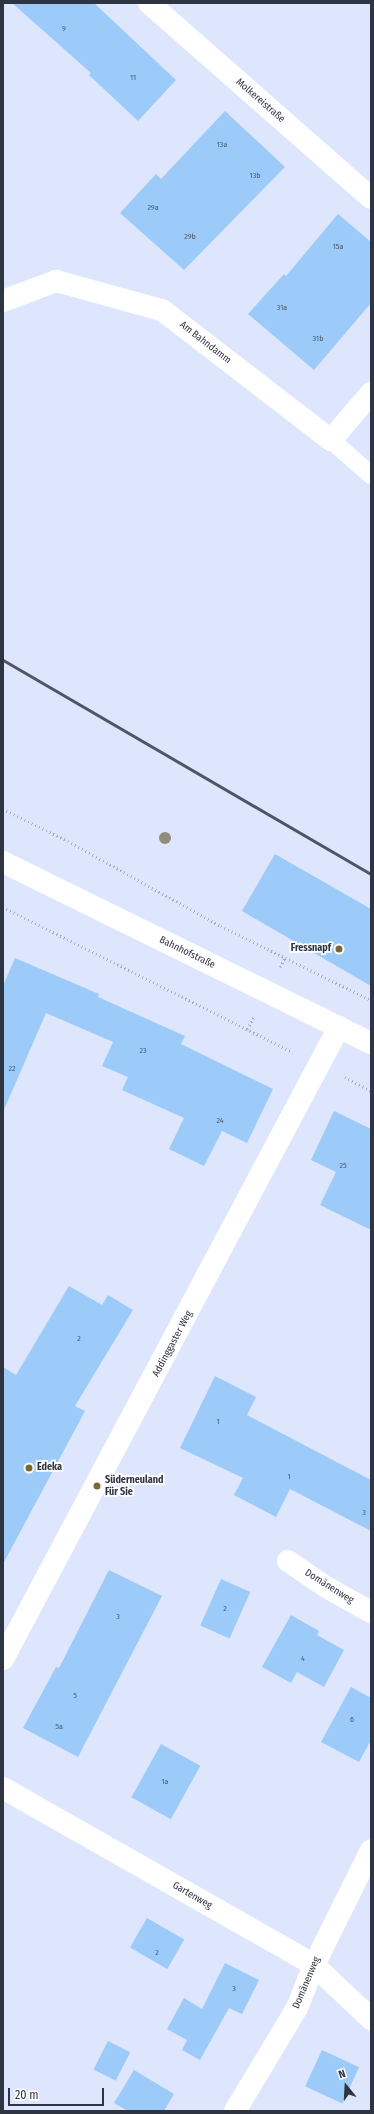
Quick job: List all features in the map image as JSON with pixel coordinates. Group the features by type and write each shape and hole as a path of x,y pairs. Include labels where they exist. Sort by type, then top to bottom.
{"street":[{"name":"Molkereistraße","path":"149,3 371,198"},
{"name":"Am Bahndamm","path":"3,301 56,281 162,310 331,440"},
{"path":"331,440 371,393"},
{"name":"Bahnhofstraße","path":"3,862 371,1043"},
{"name":"Addinggaster Weg","path":"3,1659 339,1027"},
{"name":"Domänenweg","path":"288,1561 326,1587 371,1612"},
{"name":"Gartenweg","path":"3,1788 314,1965 371,2019"},
{"name":"Domänenweg","path":"235,2111 297,2008 314,1965 371,1850"}],"lane":[{"path":"331,440 371,475"}],"path":[{"path":"3,808 68,841 221,926 371,1000"},
{"path":"3,907 371,1090"}],"building":[{"path":"12,3 94,3 176,80 138,121 89,75 91,73"},
{"path":"225,111 285,167 184,270 120,213 156,174 161,179"},
{"path":"338,214 371,242 371,303 314,370 248,314 284,274 286,276"},
{"name":"Fressnapf","path":"275,854 371,909 371,986 242,911"},
{"path":"15,958 99,994 98,997 185,1036 181,1044 273,1089 247,1143 222,1131 204,1166 169,1149 184,1118 122,1090 128,1077 102,1066 113,1042 46,1013 3,1112 3,986"},
{"path":"334,1111 371,1129 371,1230 320,1205 336,1172 311,1160"},
{"path":"69,1286 102,1305 108,1295 133,1310 75,1406 85,1411 3,1564 3,1367 16,1375"},
{"path":"215,1376 256,1397 247,1415 371,1480 371,1531 290,1489 276,1517 234,1495 243,1478 180,1448"},
{"path":"109,1570 162,1596 78,1757 23,1728 56,1667 59,1668"},
{"path":"221,1579 250,1592 229,1639 200,1626"},
{"path":"291,1615 319,1631 317,1635 344,1650 324,1687 297,1672 291,1683 262,1667"},
{"path":"351,1687 371,1698 371,1740 359,1762 321,1742"},
{"path":"161,1744 200,1766 171,1819 131,1797"},
{"path":"147,1918 184,1940 167,1969 130,1947"},
{"path":"225,1963 259,1980 242,2014 229,2008 200,2060 182,2050 187,2040 167,2029 184,1998 202,2009"},
{"path":"108,2041 130,2052 116,2081 93,2070"},
{"path":"322,2050 359,2067 342,2104 305,2086"},
{"path":"134,2070 174,2094 164,2111 128,2111 114,2103"}],"railway":[{"path":"3,660 371,874"}],"place":[{"name":"Fressnapf","path":"339,949"},
{"name":"Edeka","path":"29,1468"},
{"name":"Süderneuland Für Sie","path":"97,1486"}]}
